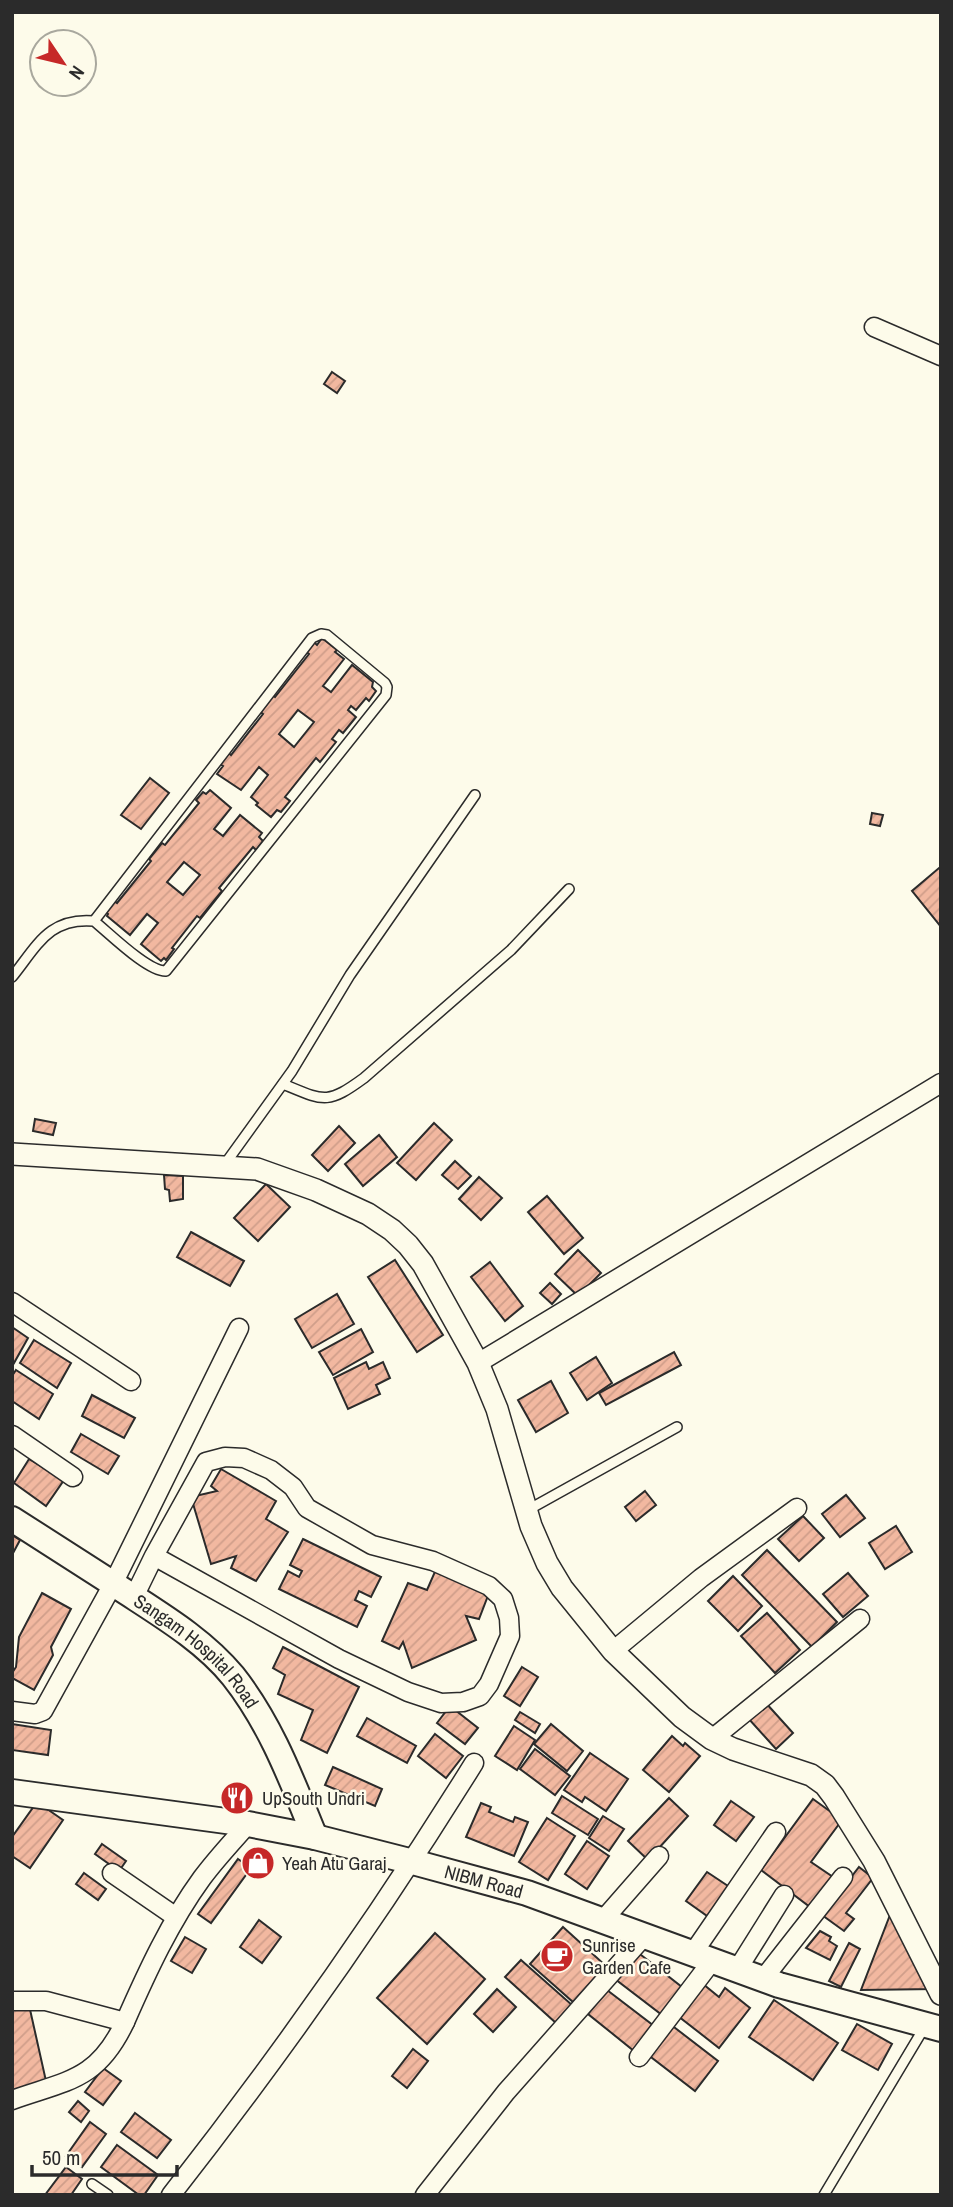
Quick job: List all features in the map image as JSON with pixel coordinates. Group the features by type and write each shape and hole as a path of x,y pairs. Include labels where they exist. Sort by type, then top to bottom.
{"main road":[{"name":"Sangam Hospital Road","path":"12,1519 170,1620 231,1674 265,1723 315,1837"},
{"name":"NIBM Road","path":"12,1792 248,1824 413,1861 527,1893 763,1979 834,2001 934,2026"}],"street":[{"path":"874,327 941,356"},
{"path":"478,1363 941,1083"},
{"path":"12,1154 257,1169 279,1175 368,1214 392,1230 422,1264 478,1363 497,1409 539,1548 557,1580 613,1651 654,1692 712,1739 733,1749 811,1775 825,1785 874,1861 941,1994"},
{"path":"12,1302 131,1381"},
{"path":"12,1711 35,1714 43,1711 113,1584 239,1328"},
{"path":"12,1435 73,1477"},
{"path":"134,1597 154,1556 206,1462 225,1457 244,1458 271,1470 293,1487 307,1508 372,1545 433,1561 489,1586 503,1599 509,1618 510,1636 501,1661 480,1696 463,1702 442,1703 408,1692 339,1659 154,1556"},
{"path":"613,1651 701,1578 797,1508"},
{"path":"712,1739 860,1619"},
{"path":"171,2195 276,2057 413,1861 474,1763"},
{"path":"12,2100 69,2081 94,2068 108,2054 176,1917 203,1876 248,1824"},
{"path":"639,2057 776,1832"},
{"path":"603,1920 659,1856"},
{"path":"112,1873 176,1917"},
{"path":"763,1979 843,1877"},
{"path":"737,1970 784,1895"},
{"path":"425,2195 506,2092 645,1935"},
{"path":"12,2001 46,2001 125,2022"}],"lane":[{"path":"12,977 39,943 57,927 76,919 94,921 150,966 166,971 386,695 385,683 327,635 312,638 94,921"},
{"path":"224,1166 283,1084 350,975 475,795"},
{"path":"283,1084 320,1099 340,1096 365,1078 511,950 569,889"},
{"path":"526,1511 677,1427"},
{"path":"824,2195 934,2026"},
{"path":"92,2184 108,2195"}],"building":[{"path":"332,372 345,381 337,393 324,384"},
{"path":"322,638 344,659 323,686 331,692 352,665 373,682 372,687 376,691 369,701 366,698 356,710 351,706 348,710 356,717 343,733 339,730 332,739 336,742 320,762 316,758 285,797 290,801 281,812 277,810 271,817 256,805 258,803 251,797 268,775 259,767 241,790 217,774 223,766 218,763 227,752 231,755 263,714 259,711 272,694 275,697 309,654 305,651 313,641 317,645","holes":["298,710 314,722 294,747 279,734"]},
{"path":"150,778 169,793 141,829 121,815"},
{"path":"210,790 231,808 214,829 223,836 240,815 262,833 259,837 263,841 256,850 253,847 219,888 222,891 200,918 197,916 166,960 164,958 161,961 141,944 158,923 147,914 130,935 107,916 105,911 113,900 117,903 162,843 165,845 199,803 196,800 203,792 206,794","holes":["184,862 200,875 183,895 167,882"]},
{"path":"872,813 883,815 880,826 870,824"},
{"path":"939,868 941,870 941,927 912,891"},
{"path":"35,1119 56,1123 53,1135 33,1131"},
{"path":"434,1123 452,1140 416,1180 397,1163"},
{"path":"339,1126 355,1143 328,1171 312,1155"},
{"path":"379,1135 397,1157 363,1186 345,1164"},
{"path":"455,1161 471,1176 458,1189 442,1175"},
{"path":"164,1175 183,1176 183,1199 170,1201 169,1190 165,1189"},
{"path":"479,1177 502,1198 481,1220 459,1199"},
{"path":"266,1184 290,1207 258,1241 234,1218"},
{"path":"547,1196 583,1238 564,1254 528,1212"},
{"path":"191,1232 244,1261 230,1286 177,1257"},
{"path":"578,1250 601,1273 578,1296 555,1274"},
{"path":"395,1260 443,1335 417,1352 368,1277"},
{"path":"490,1262 523,1306 505,1321 471,1277"},
{"path":"550,1283 561,1294 552,1304 540,1293"},
{"path":"337,1294 354,1324 312,1348 295,1319"},
{"path":"12,1327 28,1338 14,1363 12,1361"},
{"path":"361,1329 373,1352 333,1375 319,1352"},
{"path":"34,1340 71,1363 57,1388 20,1363"},
{"path":"674,1352 681,1365 606,1405 599,1393"},
{"path":"596,1357 612,1383 587,1400 570,1373"},
{"path":"366,1362 369,1369 383,1362 390,1378 376,1385 380,1394 348,1409 334,1378"},
{"path":"16,1370 53,1394 39,1419 12,1401 12,1376"},
{"path":"551,1381 568,1413 536,1432 518,1400"},
{"path":"92,1395 135,1418 124,1438 82,1416"},
{"path":"81,1434 119,1456 108,1474 71,1452"},
{"path":"29,1459 64,1480 46,1506 14,1483"},
{"path":"221,1469 276,1501 266,1519 288,1532 256,1581 231,1568 236,1556 211,1564 191,1497 217,1491 211,1486"},
{"path":"645,1491 656,1505 636,1521 625,1507"},
{"path":"846,1495 865,1518 840,1537 822,1514"},
{"path":"803,1516 824,1538 799,1561 778,1539"},
{"path":"896,1526 912,1552 885,1569 869,1543"},
{"path":"12,1535 20,1540 12,1555"},
{"path":"303,1539 381,1577 371,1597 359,1591 355,1600 367,1606 357,1627 279,1589 288,1571 299,1577 302,1571 290,1565"},
{"path":"767,1550 837,1622 812,1647 742,1575"},
{"path":"437,1567 489,1593 479,1619 466,1616 476,1640 412,1668 403,1642 399,1649 382,1641 408,1583 427,1590"},
{"path":"848,1573 868,1596 843,1617 823,1594"},
{"path":"733,1576 762,1606 738,1631 708,1601"},
{"path":"42,1593 71,1609 51,1647 53,1655 34,1690 12,1678 12,1673 16,1667 19,1637"},
{"path":"767,1613 800,1650 775,1673 741,1636"},
{"path":"283,1647 359,1687 327,1753 301,1740 313,1710 278,1694 285,1675 273,1668"},
{"path":"522,1667 538,1677 520,1706 504,1696"},
{"path":"765,1702 793,1733 776,1749 748,1718"},
{"path":"450,1706 478,1728 465,1744 437,1723"},
{"path":"520,1712 540,1724 535,1733 515,1720"},
{"path":"367,1718 416,1746 407,1763 357,1736"},
{"path":"12,1724 51,1730 48,1755 12,1750"},
{"path":"551,1724 583,1751 567,1771 534,1744"},
{"path":"514,1726 535,1740 517,1770 495,1756"},
{"path":"435,1734 463,1756 446,1778 418,1756"},
{"path":"672,1736 700,1756 669,1792 643,1770"},
{"path":"535,1749 570,1776 555,1795 520,1769"},
{"path":"590,1753 628,1779 606,1811 585,1797 582,1802 564,1790"},
{"path":"333,1767 382,1789 375,1806 325,1785"},
{"path":"562,1796 598,1819 588,1835 552,1813"},
{"path":"669,1798 688,1816 648,1860 628,1841"},
{"path":"813,1799 842,1820 811,1862 833,1877 810,1907 761,1870"},
{"path":"731,1801 754,1817 736,1841 714,1825"},
{"path":"37,1802 63,1820 30,1868 12,1856 12,1837"},
{"path":"481,1803 491,1807 489,1812 513,1822 515,1817 528,1822 514,1856 466,1837"},
{"path":"603,1816 624,1829 609,1851 589,1838"},
{"path":"547,1818 575,1836 548,1880 519,1862"},
{"path":"587,1841 609,1856 587,1889 565,1874"},
{"path":"102,1844 126,1861 119,1871 95,1854"},
{"path":"238,1859 251,1868 211,1923 198,1914"},
{"path":"859,1867 873,1878 846,1913 854,1919 844,1931 822,1915"},
{"path":"707,1872 731,1888 710,1918 686,1901"},
{"path":"84,1873 106,1889 98,1900 76,1884"},
{"path":"890,1915 934,1989 861,1990"},
{"path":"259,1920 281,1937 262,1963 240,1947"},
{"path":"563,1927 606,1966 573,2002 530,1964"},
{"path":"820,1931 831,1937 829,1941 837,1946 830,1960 806,1948"},
{"path":"435,1933 485,1979 427,2044 377,1998"},
{"path":"185,1937 206,1949 192,1973 171,1961"},
{"path":"849,1943 860,1949 841,1987 829,1981"},
{"path":"636,1951 687,1991 666,2018 615,1979"},
{"path":"521,1960 572,2005 556,2023 505,1977"},
{"path":"703,1984 719,1997 725,1988 750,2008 719,2048 678,2016"},
{"path":"497,1989 516,2007 493,2032 474,2014"},
{"path":"607,1990 654,2026 634,2051 588,2014"},
{"path":"774,2000 838,2043 813,2080 749,2037"},
{"path":"29,2005 46,2081 12,2093 12,2009"},
{"path":"670,2024 718,2061 695,2091 647,2054"},
{"path":"857,2024 892,2044 878,2070 842,2050"},
{"path":"413,2049 428,2061 407,2088 392,2076"},
{"path":"103,2068 121,2081 103,2105 85,2092"},
{"path":"78,2101 89,2111 81,2122 69,2112"},
{"path":"135,2113 171,2140 157,2158 121,2132"},
{"path":"90,2122 106,2134 82,2167 66,2156"},
{"path":"117,2145 158,2175 144,2195 139,2195 101,2167"},
{"path":"66,2167 82,2179 71,2195 45,2195"}],"place":[{"name":"UpSouth Undri","path":"237,1798"},
{"name":"Yeah Atu Garaj","path":"258,1863"},
{"name":"Sunrise Garden Cafe","path":"557,1956"}]}
